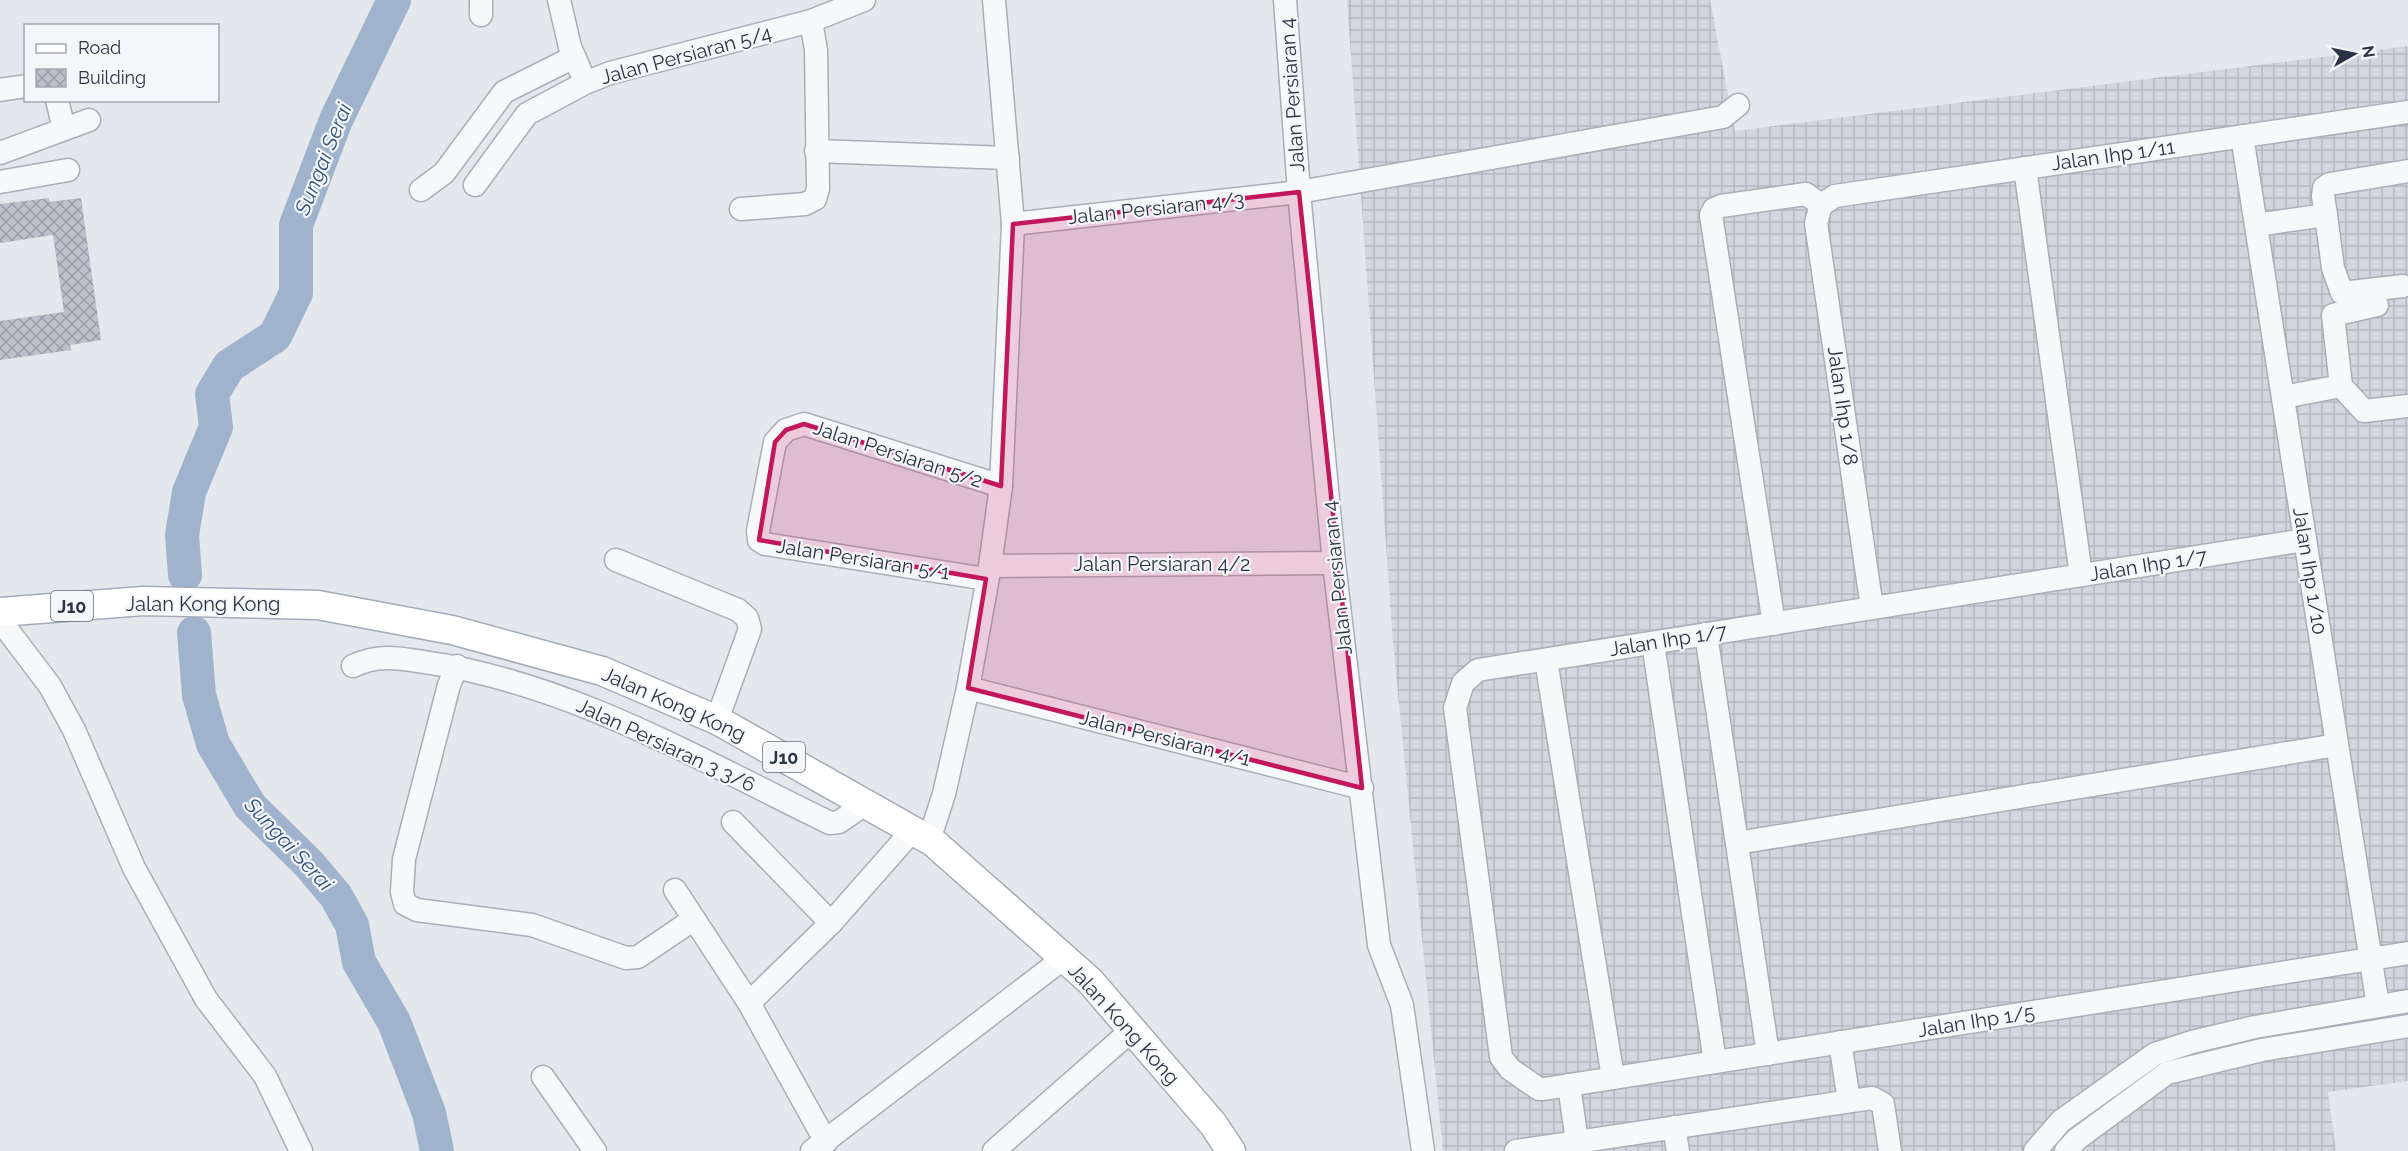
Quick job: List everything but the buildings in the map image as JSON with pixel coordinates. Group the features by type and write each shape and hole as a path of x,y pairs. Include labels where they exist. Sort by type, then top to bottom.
{"main road":[{"name":"Jalan Kong Kong","path":"0,612 143,601 318,605 452,630 602,671 717,720 921,836 1090,981 1213,1124 1231,1151"}],"street":[{"path":"559,0 574,57 585,82"},
{"name":"Jalan Persiaran 5/4","path":"475,185 526,114 585,82 610,73 811,21 864,0"},
{"path":"749,1004 921,836 944,794 968,688 1001,486 1013,224 994,0"},
{"name":"Jalan Persiaran 4","path":"1285,0 1299,192 1334,563 1362,788 1378,945 1402,1005 1423,1151"},
{"path":"741,208 805,204 815,199 818,189 816,51 811,21"},
{"path":"421,190 444,173 504,92 574,57"},
{"path":"0,90 24,86"},
{"path":"57,102 64,129"},
{"name":"Jalan Persiaran 4/3","path":"1013,224 1299,192 1723,117 1738,105"},
{"name":"Jalan Ihp 1/11","path":"1821,205 1834,196 2408,112"},
{"path":"0,153 89,120"},
{"name":"Jalan Ihp 1/10","path":"2242,136 2378,1006"},
{"path":"816,151 1008,158"},
{"path":"2025,168 2081,575"},
{"path":"0,182 68,170"},
{"path":"2408,171 2330,183 2324,188 2323,196 2333,268 2342,293 2398,294 2333,315 2341,386 2364,411 2408,406"},
{"path":"1774,624 1711,215 1714,209 1721,206 1806,194 1821,205"},
{"name":"Jalan Ihp 1/8","path":"1821,205 1816,223 1872,608"},
{"path":"2256,225 2326,215"},
{"path":"2283,397 2341,386"},
{"name":"Jalan Persiaran 5/2","path":"766,486 775,442 786,430 804,424 1001,486"},
{"name":"Jalan Persiaran 5/1","path":"766,486 758,531 759,540 765,544 988,573"},
{"name":"Jalan Ihp 1/7","path":"1544,1089 1539,1089 1510,1069 1501,1057 1455,708 1463,683 1478,670 2305,540"},
{"path":"616,560 738,610 747,618 750,629 717,720"},
{"name":"Jalan Persiaran 4/2","path":"988,573 1334,563"},
{"path":"0,620 50,686 74,730 134,868 206,999 265,1076 301,1151"},
{"path":"1706,634 1768,1054"},
{"path":"1653,643 1715,1062"},
{"path":"353,666 379,657 457,666 449,685 404,859 402,892 405,904 417,910 532,925 626,958 638,957 694,919"},
{"path":"1546,660 1613,1078"},
{"name":"Jalan Persiaran 3 3/6","path":"457,666 562,697 614,718 830,823 839,822 866,804"},
{"name":"Jalan Persiaran 4/1","path":"968,688 1362,788"},
{"path":"1737,843 2337,745"},
{"path":"733,822 831,923"},
{"path":"675,890 749,1004 819,1146 1064,958"},
{"name":"Jalan Ihp 1/5","path":"1544,1089 2408,953"},
{"path":"2035,1151 2061,1121 2155,1054 2192,1042 2255,1027 2408,1001"},
{"path":"2066,1151 2077,1139 2167,1073 2262,1050 2408,1026"},
{"path":"994,1151 1133,1029"},
{"path":"1840,1042 1849,1101"},
{"path":"543,1077 595,1151"},
{"path":"1569,1085 1577,1142"},
{"path":"1516,1151 1872,1098 1883,1104 1890,1151"},
{"path":"1674,1127 1678,1151"}],"highlighted area":[{"path":"1299,192 1362,788 968,688 986,579 759,540 775,442 786,430 804,424 1001,486 1013,224"}],"shaded area":[{"path":"1347,0 1710,0 1735,131 2408,46 2408,1081 2328,1092 2336,1151 1443,1151 1393,643"}],"waterway":[{"name":"Sungai Serai","path":"185,575 182,535 189,492 216,427 212,394 229,366 275,336 296,293 296,225 336,120 394,0"},
{"name":"Sungai Serai","path":"194,633 199,695 213,744 250,806 309,864 336,896 352,925 359,962 394,1022 429,1113 437,1151"}]}
